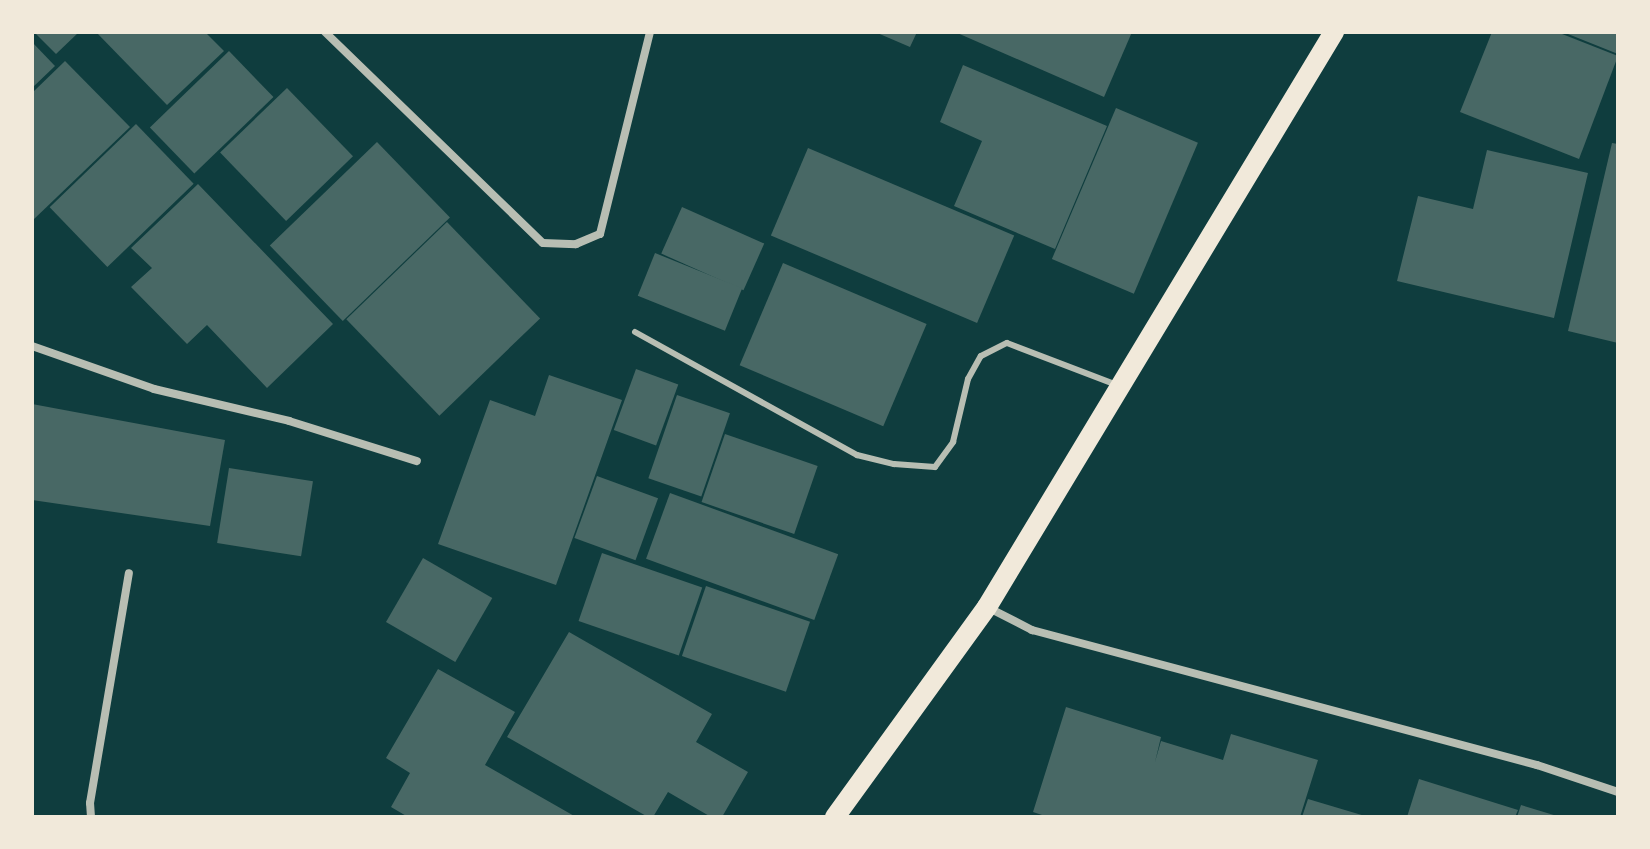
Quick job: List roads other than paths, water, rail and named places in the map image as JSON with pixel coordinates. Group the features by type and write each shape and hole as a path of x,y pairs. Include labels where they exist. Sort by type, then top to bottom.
{"main road":[{"path":"835,817 987,607 1334,32"}],"street":[{"path":"325,32 543,243 576,244 600,234 650,32"},
{"path":"32,346 154,389 289,421 417,461"},
{"path":"91,817 90,803 129,573"},
{"path":"987,607 1032,630 1537,765 1618,792"}],"lane":[{"path":"635,332 857,455 894,464 935,467 953,442 968,379 981,356 1007,343 1121,386"}]}
